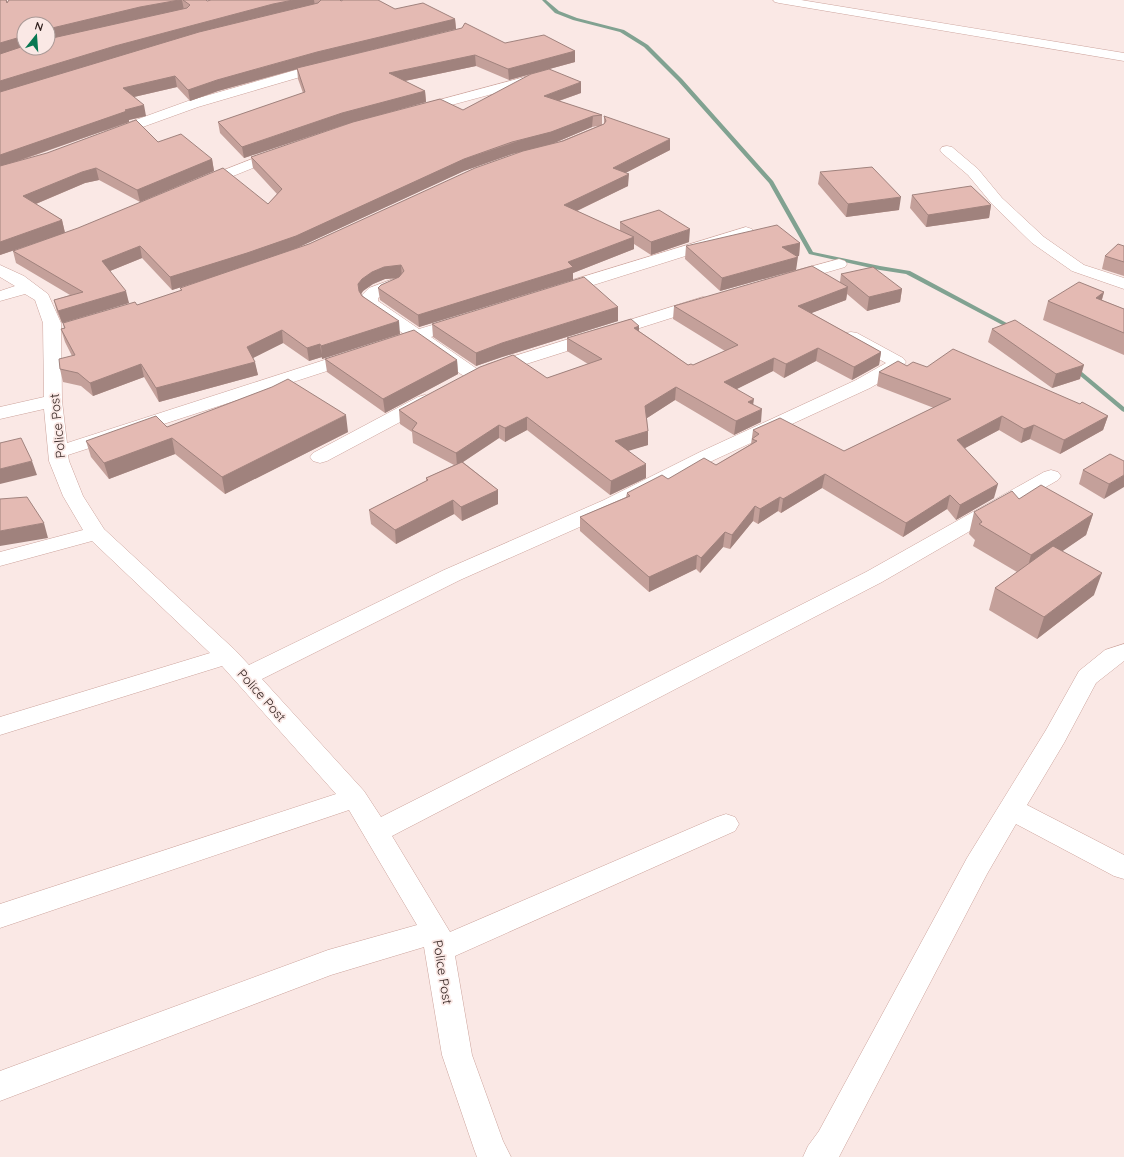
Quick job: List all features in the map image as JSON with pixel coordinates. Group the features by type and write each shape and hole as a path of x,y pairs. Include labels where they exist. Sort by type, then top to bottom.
{"street":[{"path":"779,0 1124,57"},
{"path":"95,140 193,104 338,62"},
{"path":"406,113 553,73"},
{"path":"188,189 262,158 291,148"},
{"path":"947,150 973,172 997,201 1038,240 1078,268 1124,284"},
{"path":"545,294 746,232"},
{"name":"Police Post","path":"2,264 42,298 52,323 60,331 53,401 59,461 73,496 96,533 227,656 355,798 438,941 456,1055 494,1157"},
{"path":"778,281 839,264"},
{"path":"396,283 369,296 370,303 416,336 466,379 509,362 718,298"},
{"path":"0,296 29,287"},
{"path":"58,452 476,316"},
{"path":"246,677 452,575 611,505 707,456 863,384 892,368 897,362 842,332"},
{"path":"320,457 437,394"},
{"path":"0,413 53,401"},
{"path":"376,832 874,577 1051,476"},
{"path":"0,559 96,533"},
{"path":"819,1157 830,1142 976,866 1055,736 1087,677 1113,656 1124,652"},
{"path":"0,726 227,656"},
{"path":"0,916 355,798"},
{"path":"1010,809 1124,868"},
{"path":"0,1086 328,963 438,941 726,824"}],"building":[{"path":"0,0 6,0 7,3 9,0 179,0 140,7 56,27 56,16 16,16 16,38 0,43"},
{"path":"183,0 293,0 115,46 0,81 0,54 16,49 16,56 56,56 56,37 187,8 190,5"},
{"path":"321,0 378,0 395,9 423,3 455,19 317,52 217,80 188,90 175,76 123,88 144,105 125,110 127,111 0,155 0,92 199,32 318,3"},
{"path":"465,23 505,43 544,35 575,51 508,69 475,55 389,73 425,91 342,113 242,147 218,122 305,92 297,68 462,28"},
{"path":"549,69 581,82 544,96 602,115 593,116 551,132 512,142 464,159 296,236 247,253 170,277 140,246 102,261 126,291 58,311 54,300 83,292 13,251 78,228 223,168 268,204 282,189 251,157 353,122 440,99 463,110 531,74"},
{"path":"604,116 670,139 613,168 629,174 564,205 634,237 568,262 573,267 418,315 378,288 381,285 399,277 404,271 401,265 384,267 372,272 362,279 358,284 359,291 362,296 399,321 321,346 320,344 307,348 282,330 247,347 255,362 156,388 141,364 90,383 78,373 60,369 59,359 75,355 61,329 65,328 63,323 135,302 137,305 182,290 180,288 309,244 475,168 523,151 563,141 604,124 606,121"},
{"path":"136,120 158,142 181,134 212,159 137,190 96,168 82,172 23,196 62,220 0,242 0,166 47,153"},
{"path":"872,167 901,197 848,204 820,172"},
{"path":"971,186 991,205 928,215 912,195"},
{"path":"659,210 690,229 651,242 620,222"},
{"path":"777,225 800,243 782,247 798,257 722,278 686,246"},
{"path":"1118,244 1124,246 1124,262 1105,256"},
{"path":"812,266 848,287 798,306 881,352 854,367 818,348 786,364 774,358 724,382 754,399 748,402 762,409 736,421 676,387 645,406 648,431 615,441 646,464 611,481 527,417 505,428 499,425 456,453 412,430 417,423 399,410 480,367 513,355 547,378 602,359 567,338 631,319 639,326 634,328 688,365 693,365 738,345 674,306"},
{"path":"873,267 902,289 869,297 841,274"},
{"path":"584,277 618,307 502,343 476,353 432,324"},
{"path":"1079,282 1104,292 1096,298 1124,309 1124,333 1048,301"},
{"path":"1015,320 1084,365 1056,374 992,329"},
{"path":"414,330 457,360 383,399 325,359"},
{"path":"953,349 1080,404 1082,402 1108,416 1064,440 1034,425 1024,429 1002,416 957,440 998,484 960,505 950,495 906,523 825,474 783,499 780,497 760,509 755,506 732,535 725,532 701,558 697,555 649,577 580,517 630,496 627,493 662,475 668,479 704,458 716,465 757,441 752,439 759,434 753,430 780,418 844,451 951,399 879,372 898,361 907,366 913,362 927,367"},
{"path":"288,379 346,415 222,477 172,438 104,463 86,441 156,416 167,427 272,387"},
{"path":"21,438 32,461 0,469 0,443"},
{"path":"1110,454 1124,461 1124,475 1109,484 1083,470"},
{"path":"462,462 498,490 461,507 453,500 395,530 369,510 428,480 426,478"},
{"path":"1041,485 1093,514 1031,555 979,524 982,522 974,512 1012,491 1019,499"},
{"path":"27,497 44,523 0,531 0,499"},
{"path":"1053,546 1102,573 1044,617 995,588"}],"waterway":[{"path":"455,0 460,0"},
{"path":"544,0 557,12 575,19 622,31 646,46 680,80 771,182 811,253 880,268 908,272 1014,329"},
{"path":"1074,368 1124,410"}]}
